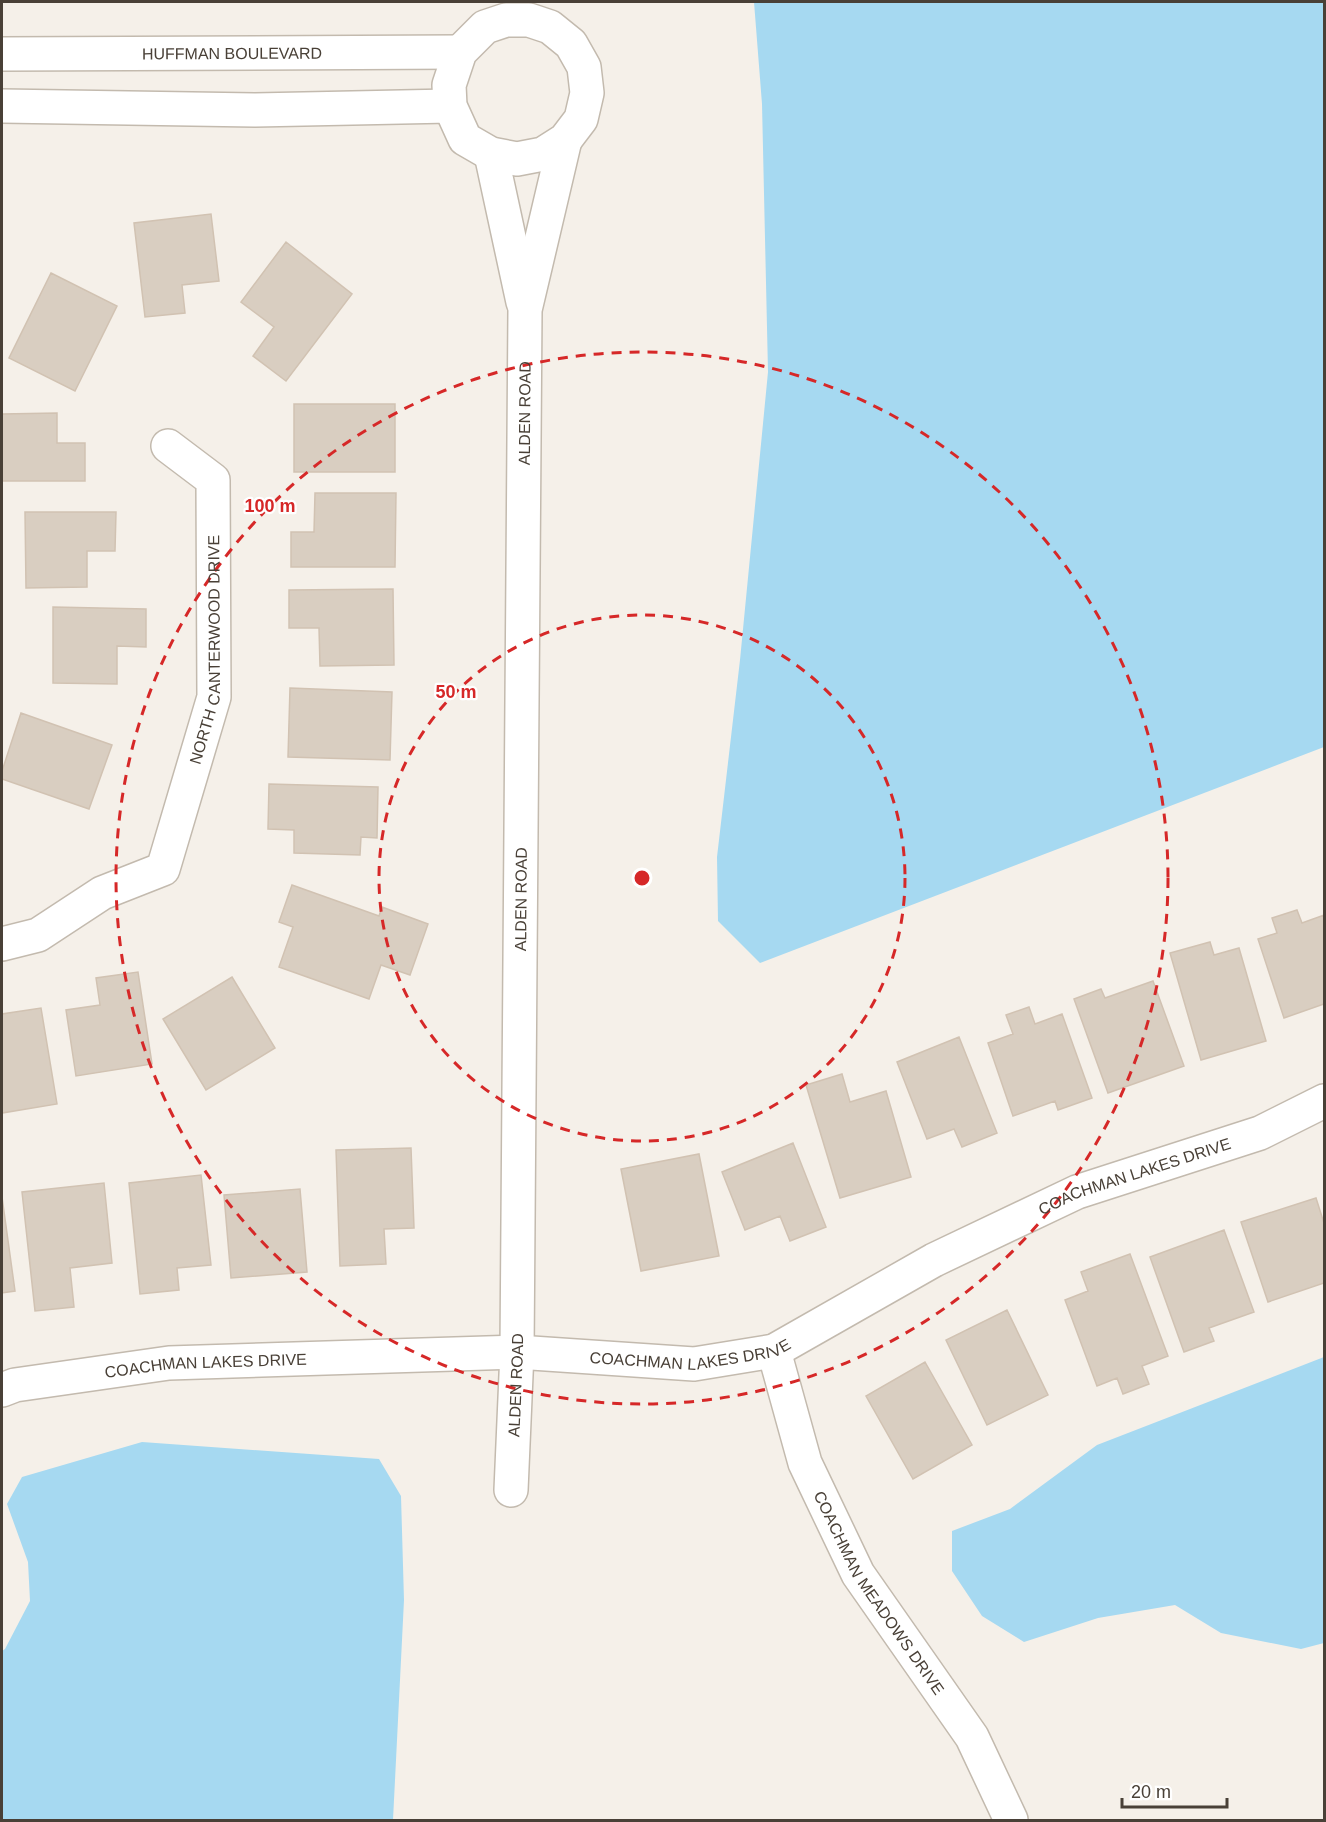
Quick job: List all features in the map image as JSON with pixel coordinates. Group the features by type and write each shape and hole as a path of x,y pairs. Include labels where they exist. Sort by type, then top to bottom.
{"street":[{"path":"466,46 485,27 506,20 529,20 546,14 571,44 584,67 587,93 581,119 566,140 543,154 517,159 491,154 465,139 450,106 449,85 466,46 481,2"},
{"name":"HUFFMAN BOULEVARD","path":"2,54 466,46"},
{"path":"2,106 255,110 450,106"},
{"name":"ALDEN ROAD","path":"525,310 566,140"},
{"name":"ALDEN ROAD","path":"491,154 525,310 517,1352 511,1490"},
{"name":"NORTH CANTERWOOD DRIVE","path":"2,944 38,935 102,894 163,869 214,697 213,480 168,446"},
{"name":"COACHMAN LAKES DRIVE","path":"2,1390 15,1385 170,1363 517,1352 694,1364 774,1351 934,1260 1077,1192 1260,1133 1324,1101"},
{"name":"COACHMAN MEADOWS DRIVE","path":"774,1351 805,1463 858,1574 972,1737 1011,1821"}],"water":[{"path":"754,2 1324,2 1324,747 760,963 718,921 717,857 740,660 768,372 762,104"},
{"path":"1324,1357 1324,1643 1301,1649 1221,1633 1175,1605 1098,1618 1024,1642 982,1616 952,1571 952,1531 1010,1509 1097,1445"},
{"path":"142,1442 379,1459 401,1496 404,1600 393,1820 2,1820 2,1651 30,1601 28,1562 7,1504 22,1477"}],"building":[{"path":"211,214 219,281 182,285 185,313 145,317 134,223"},
{"path":"286,242 352,294 286,381 253,356 274,327 241,302"},
{"path":"51,273 117,306 75,391 9,358"},
{"path":"294,404 395,404 395,472 294,472"},
{"path":"57,413 57,443 85,443 85,481 2,481 2,414"},
{"path":"315,493 396,493 395,567 291,567 291,532 314,532"},
{"path":"25,512 116,512 115,551 87,551 87,587 26,588"},
{"path":"393,589 394,665 320,666 319,628 289,628 289,590"},
{"path":"53,607 146,609 146,647 117,646 117,684 53,683"},
{"path":"290,688 392,692 390,760 288,757"},
{"path":"21,713 112,745 89,809 2,779 2,771"},
{"path":"269,784 378,787 377,838 361,837 360,855 294,853 294,830 268,829"},
{"path":"292,885 379,916 382,907 428,924 410,975 381,965 369,999 279,967 293,927 279,922"},
{"path":"1297,910 1302,923 1324,915 1324,1004 1284,1018 1258,939 1277,933 1272,918"},
{"path":"1210,942 1214,955 1239,948 1266,1041 1201,1060 1170,953"},
{"path":"138,972 152,1064 76,1076 66,1010 100,1005 96,978"},
{"path":"232,977 275,1048 206,1090 163,1019"},
{"path":"1153,981 1184,1066 1108,1093 1074,999 1101,989 1105,998"},
{"path":"1029,1007 1035,1024 1062,1014 1092,1098 1058,1110 1055,1101 1013,1116 988,1043 1013,1034 1006,1015"},
{"path":"41,1008 57,1104 2,1113 2,1014"},
{"path":"959,1037 997,1133 962,1147 954,1129 927,1139 897,1062"},
{"path":"842,1074 850,1102 886,1091 911,1177 840,1198 806,1085"},
{"path":"793,1143 826,1227 790,1241 780,1216 745,1230 722,1172"},
{"path":"411,1148 414,1228 384,1229 386,1264 340,1266 336,1150"},
{"path":"699,1154 719,1256 641,1271 621,1169"},
{"path":"201,1175 211,1265 177,1268 179,1290 140,1294 129,1183"},
{"path":"104,1183 112,1263 70,1268 74,1307 35,1311 22,1192"},
{"path":"300,1189 307,1272 231,1278 224,1195"},
{"path":"2,1197 15,1291 2,1293"},
{"path":"1316,1198 1324,1223 1324,1283 1268,1302 1241,1222"},
{"path":"1224,1230 1254,1312 1209,1328 1214,1341 1184,1352 1150,1257"},
{"path":"1130,1254 1168,1356 1142,1366 1149,1384 1123,1394 1117,1378 1097,1386 1065,1300 1088,1291 1081,1272"},
{"path":"1007,1310 1048,1395 987,1425 946,1340"},
{"path":"925,1362 972,1445 913,1479 866,1396"}]}
